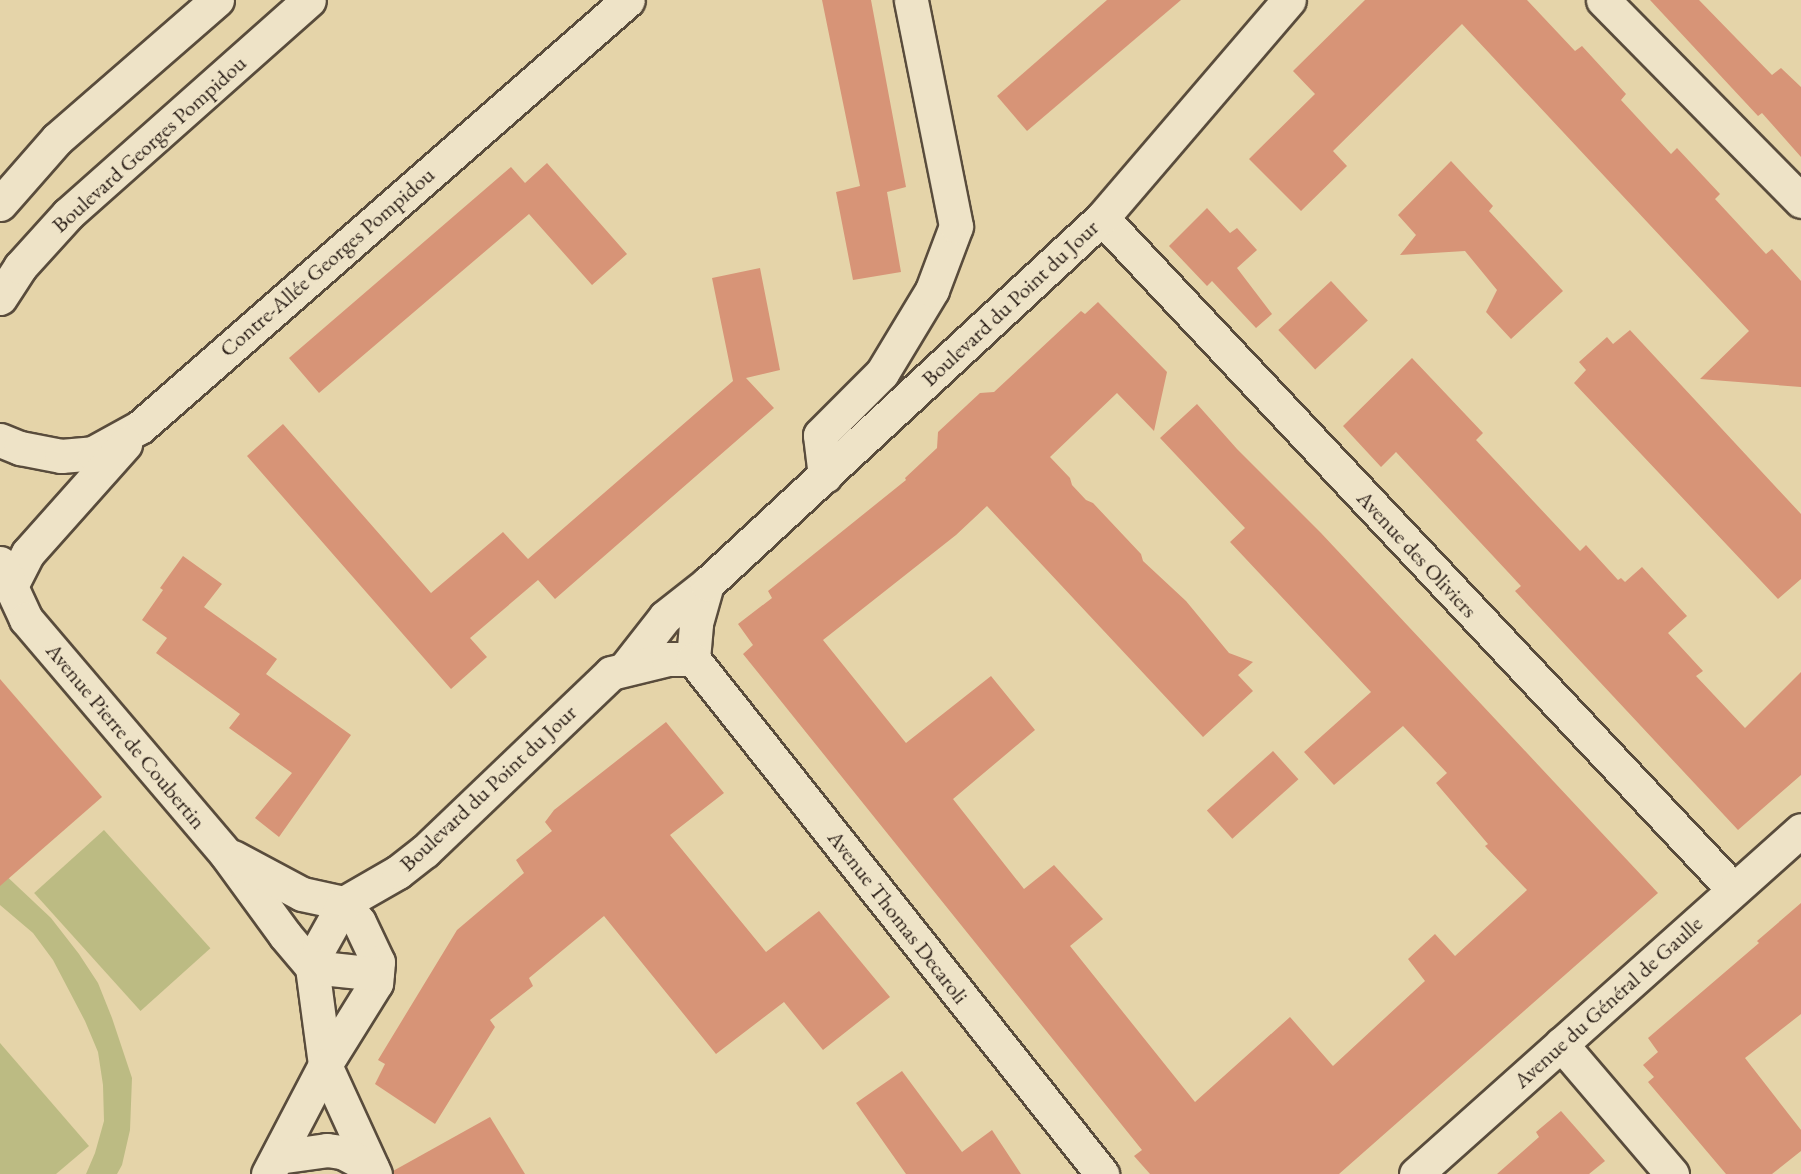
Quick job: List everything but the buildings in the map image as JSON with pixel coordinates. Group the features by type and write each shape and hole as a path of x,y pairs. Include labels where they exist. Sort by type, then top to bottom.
{"street":[{"path":"0,204 57,139 217,0"},
{"name":"Boulevard Georges Pompidou","path":"0,298 20,267 68,214 309,0"},
{"name":"Contre-Allée Georges Pompidou","path":"0,440 20,448 61,456 93,453 140,427 628,0"},
{"path":"825,476 820,435 882,373 932,290 956,226 911,0"},
{"name":"Boulevard du Point du Jour","path":"626,667 665,617 707,584 1102,218 1289,0"},
{"path":"1604,0 1801,201"},
{"name":"Avenue des Oliviers","path":"1102,218 1733,889"},
{"path":"9,593 28,553 140,427"},
{"path":"693,659 696,622 707,584"},
{"name":"Avenue Pierre de Coubertin","path":"9,593 226,854 285,935 312,967"},
{"name":"Boulevard du Point du Jour","path":"344,903 398,872 425,851 611,673 626,667 668,659 693,659"},
{"name":"Avenue Thomas Decaroli","path":"693,659 1102,1174"},
{"name":"Avenue du Général de Gaulle","path":"1416,1174 1801,830"},
{"name":"Avenue Pierre de Coubertin","path":"226,854 302,894 344,903"},
{"path":"273,1166 325,1065 376,983 378,962 369,940 344,903 319,948 312,967 325,1065 373,1171"},
{"path":"312,967 376,974"},
{"path":"1562,1044 1672,1174"},
{"path":"273,1166 327,1150 342,1152 373,1171"}],"shaded area":[{"path":"104,830 210,948 141,1011 34,893"},
{"path":"0,870 51,918 79,954 98,983 112,1018 132,1078 130,1130 122,1165 117,1174 86,1174 104,1121 103,1085 98,1052 85,1021 53,960 33,933 0,905"},
{"path":"0,1043 89,1146 56,1174 0,1174"}]}
